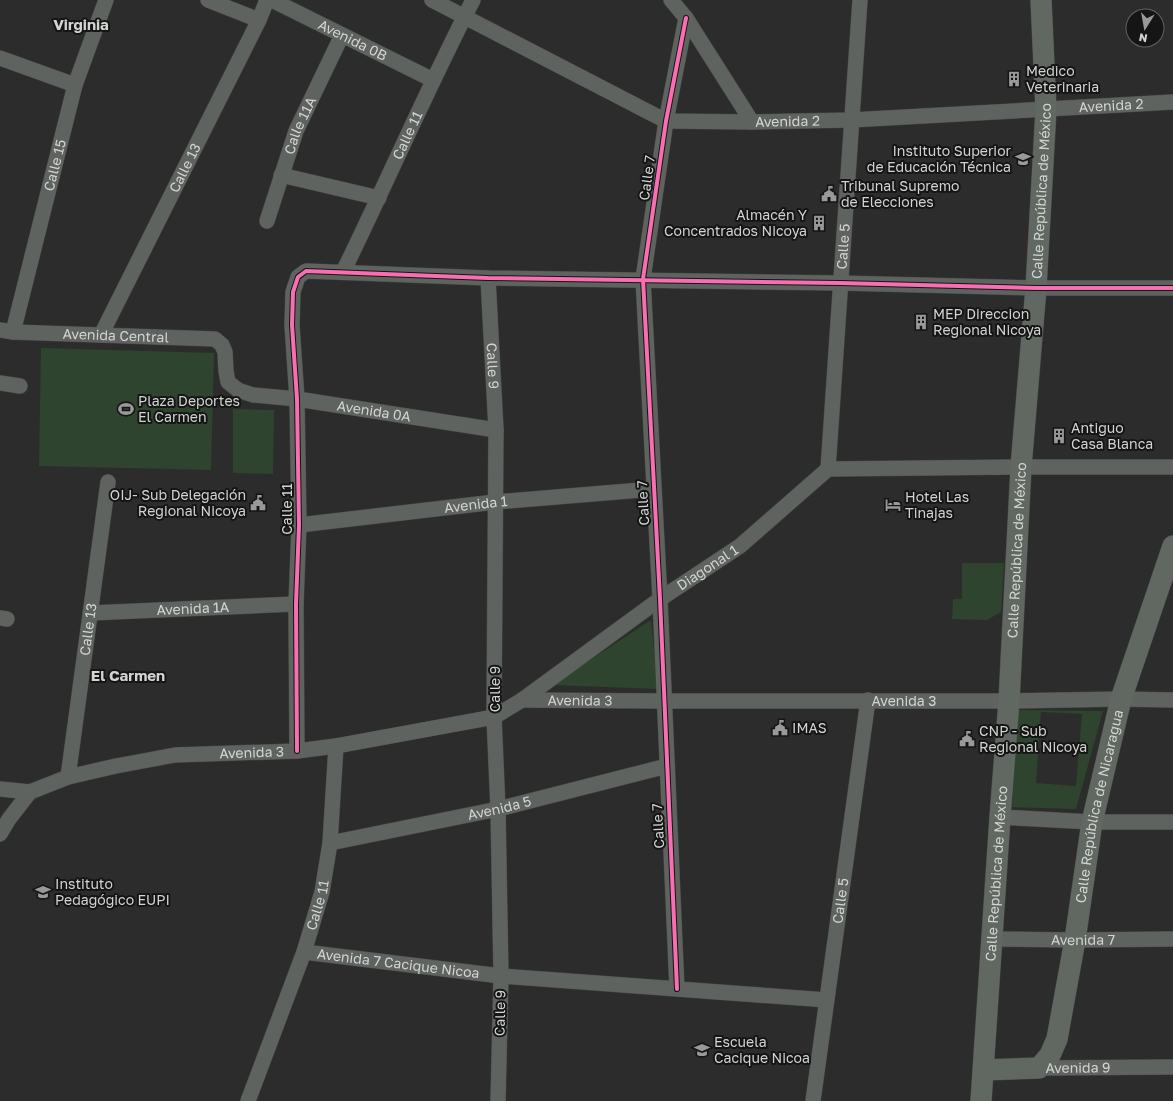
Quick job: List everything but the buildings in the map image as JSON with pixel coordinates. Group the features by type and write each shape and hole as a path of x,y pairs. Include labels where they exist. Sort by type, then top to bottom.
{"main road":[{"name":"Calle República de México","path":"981,1101 1009,701 1021,467 1036,288 1046,109 1041,0"},
{"name":"Calle República de Nicaragua","path":"1039,1068 1050,1055 1057,1038 1075,940 1092,822 1121,699 1173,546"},
{"name":"Avenida 9","path":"984,1070 1039,1068"}],"street":[{"name":"Calle 15","path":"7,331 75,85 106,0"},
{"path":"208,0 259,20"},
{"name":"Calle 13","path":"101,336 259,20 267,0"},
{"name":"Avenida 0B","path":"272,0 433,80"},
{"name":"Avenida 2","path":"432,0 666,121 752,122 852,120 1173,102"},
{"name":"Calle 11","path":"297,751 296,604 299,525 297,399 292,325 293,292 298,277 306,271 343,272 433,80 473,0"},
{"path":"671,0 686,18 752,122"},
{"name":"Calle 5","path":"828,469 860,0"},
{"name":"Calle 7","path":"677,989 644,279 666,121 686,18"},
{"name":"Calle 11A","path":"267,221 296,131 342,35"},
{"path":"0,58 75,85"},
{"path":"281,175 379,198"},
{"path":"343,272 488,278 644,279 1036,288 1173,288"},
{"name":"Calle 9","path":"488,278 496,430 494,716 498,809 501,976 498,1101"},
{"name":"Avenida Central","path":"7,331 101,336 215,339 222,345 225,352 228,382 238,390 253,395"},
{"path":"0,383 20,386"},
{"name":"Avenida 0A","path":"253,395 297,399 496,430"},
{"path":"828,469 1173,467"},
{"name":"Diagonal 1","path":"522,700 660,600 740,546 828,469"},
{"name":"Calle 13","path":"68,777 108,482"},
{"name":"Avenida 1","path":"299,525 495,502 654,489"},
{"name":"Avenida 1A","path":"90,613 296,604"},
{"name":"Avenida 3","path":"0,789 30,792 68,777 175,755 297,751 336,746 494,716 522,700 1173,700"},
{"name":"Calle 5","path":"813,1101 868,700"},
{"name":"Calle 11","path":"248,1101 304,952 322,892 330,843 336,746"},
{"name":"Avenida 5","path":"330,843 498,809 667,766"},
{"path":"0,834 9,819 30,792"},
{"path":"1000,817 1092,822 1173,822"},
{"name":"Avenida 7","path":"992,938 1075,940 1173,939"},
{"name":"Avenida 7 Cacique Nicoa","path":"304,952 501,976 827,1000"},
{"name":"Avenida 9","path":"1039,1068 1173,1067"}],"green space":[{"name":"Plaza Deportes El Carmen","path":"41,348 214,353 211,470 39,466"},
{"path":"233,409 274,410 273,474 233,473"},
{"path":"962,563 1004,563 1001,612 987,620 952,619 953,599 962,599"},
{"path":"651,620 658,689 552,685"},
{"path":"1018,710 1103,711 1076,809 1012,807","holes":["1041,712 1082,714 1076,786 1036,783"]}],"cycle path":[{"path":"677,989 660,599 643,279 666,121 686,18"},
{"path":"297,751 296,604 299,525 297,399 292,325 293,292 298,277 306,271 488,278 840,283 1036,288 1173,288"}],"place":[{"name":"Medico Veterinaria","path":"1014,79"},
{"name":"Instituto Superior de Educación Técnica","path":"1023,159"},
{"name":"Tribunal Supremo de Elecciones","path":"829,194"},
{"name":"Almacén Y Concentrados Nicoya","path":"819,223"},
{"name":"MEP Direccion Regional Nicoya","path":"921,322"},
{"name":"Plaza Deportes El Carmen","path":"126,409"},
{"name":"Antiguo Casa Blanca","path":"1059,436"},
{"name":"OIJ- Sub Delegación Regional Nicoya","path":"258,503"},
{"name":"Hotel Las Tinajas","path":"893,505"},
{"name":"IMAS","path":"780,728"},
{"name":"CNP - Sub Regional Nicoya","path":"967,739"},
{"name":"Instituto Pedagógico EUPI","path":"43,892"},
{"name":"Escuela Cacique Nicoa","path":"702,1050"}],"district":[{"name":"Virginia","path":"81,25"},
{"name":"El Carmen","path":"128,676"}]}
